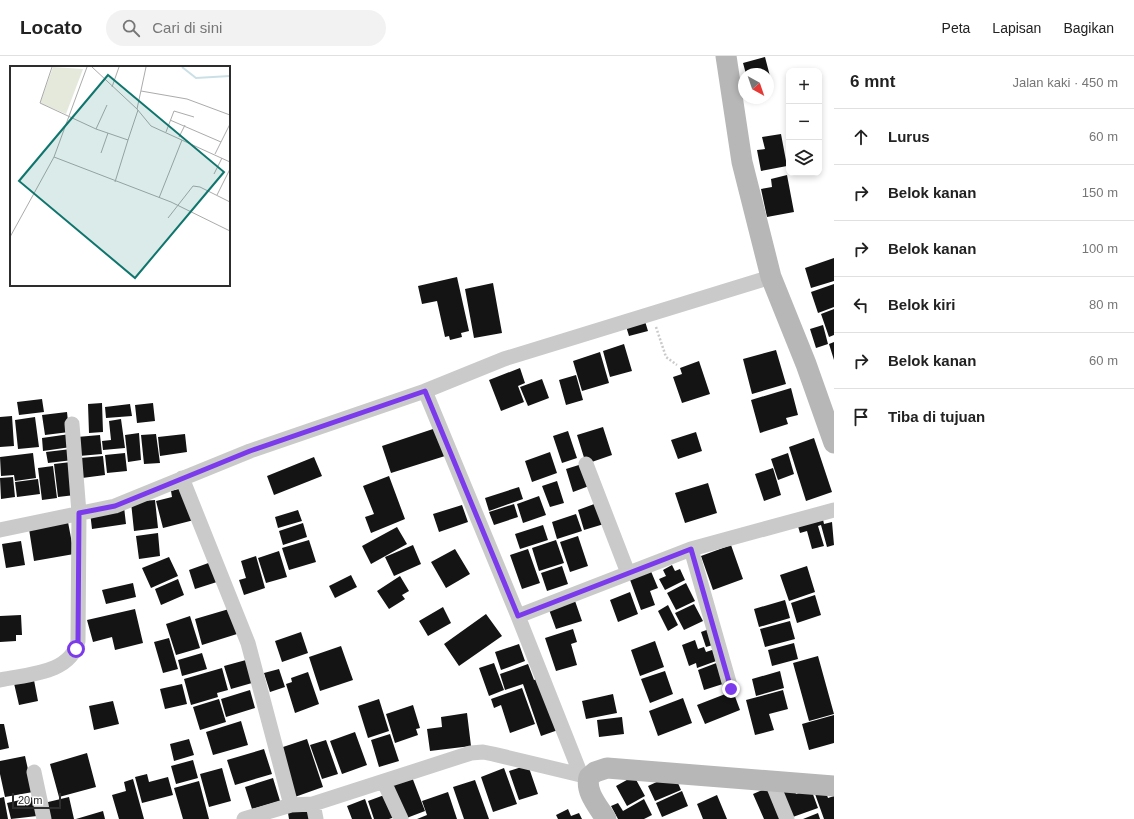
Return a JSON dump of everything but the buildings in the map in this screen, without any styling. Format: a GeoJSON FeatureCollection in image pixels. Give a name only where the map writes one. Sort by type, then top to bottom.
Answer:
{"type":"FeatureCollection","features":[{"type":"Feature","properties":{"kind":"street"},"geometry":{"type":"LineString","coordinates":[[726,56],[742,162],[771,277],[806,364],[834,442]]}},
{"type":"Feature","properties":{"kind":"street"},"geometry":{"type":"LineString","coordinates":[[0,530],[115,506],[250,451],[425,391],[504,359],[771,277]]}},
{"type":"Feature","properties":{"kind":"street"},"geometry":{"type":"LineString","coordinates":[[425,391],[585,776],[588,790],[606,819]]}},
{"type":"Feature","properties":{"kind":"street"},"geometry":{"type":"LineString","coordinates":[[0,680],[50,670],[63,664],[76,649],[78,641],[79,513],[72,424]]}},
{"type":"Feature","properties":{"kind":"street"},"geometry":{"type":"LineString","coordinates":[[586,464],[628,573]]}},
{"type":"Feature","properties":{"kind":"street"},"geometry":{"type":"LineString","coordinates":[[182,478],[248,643],[291,806]]}},
{"type":"Feature","properties":{"kind":"street"},"geometry":{"type":"LineString","coordinates":[[518,616],[691,549],[834,510]]}},
{"type":"Feature","properties":{"kind":"street"},"geometry":{"type":"LineString","coordinates":[[691,549],[731,689]]}},
{"type":"Feature","properties":{"kind":"street"},"geometry":{"type":"LineString","coordinates":[[244,819],[291,806],[313,804],[471,753],[482,752],[585,776],[607,768],[834,786]]}},
{"type":"Feature","properties":{"kind":"street"},"geometry":{"type":"LineString","coordinates":[[34,772],[44,819]]}},
{"type":"Feature","properties":{"kind":"street"},"geometry":{"type":"LineString","coordinates":[[771,780],[787,819]]}},
{"type":"Feature","properties":{"kind":"street"},"geometry":{"type":"LineString","coordinates":[[384,782],[401,819]]}},
{"type":"Feature","properties":{"kind":"street"},"geometry":{"type":"LineString","coordinates":[[313,804],[316,819]]}},
{"type":"Feature","properties":{"kind":"path"},"geometry":{"type":"LineString","coordinates":[[652,314],[666,357],[677,366]]}},
{"type":"Feature","properties":{"kind":"route"},"geometry":{"type":"LineString","coordinates":[[76,649],[78,641],[79,513],[115,506],[250,451],[425,391],[518,616],[691,549],[731,689]]}}]}
